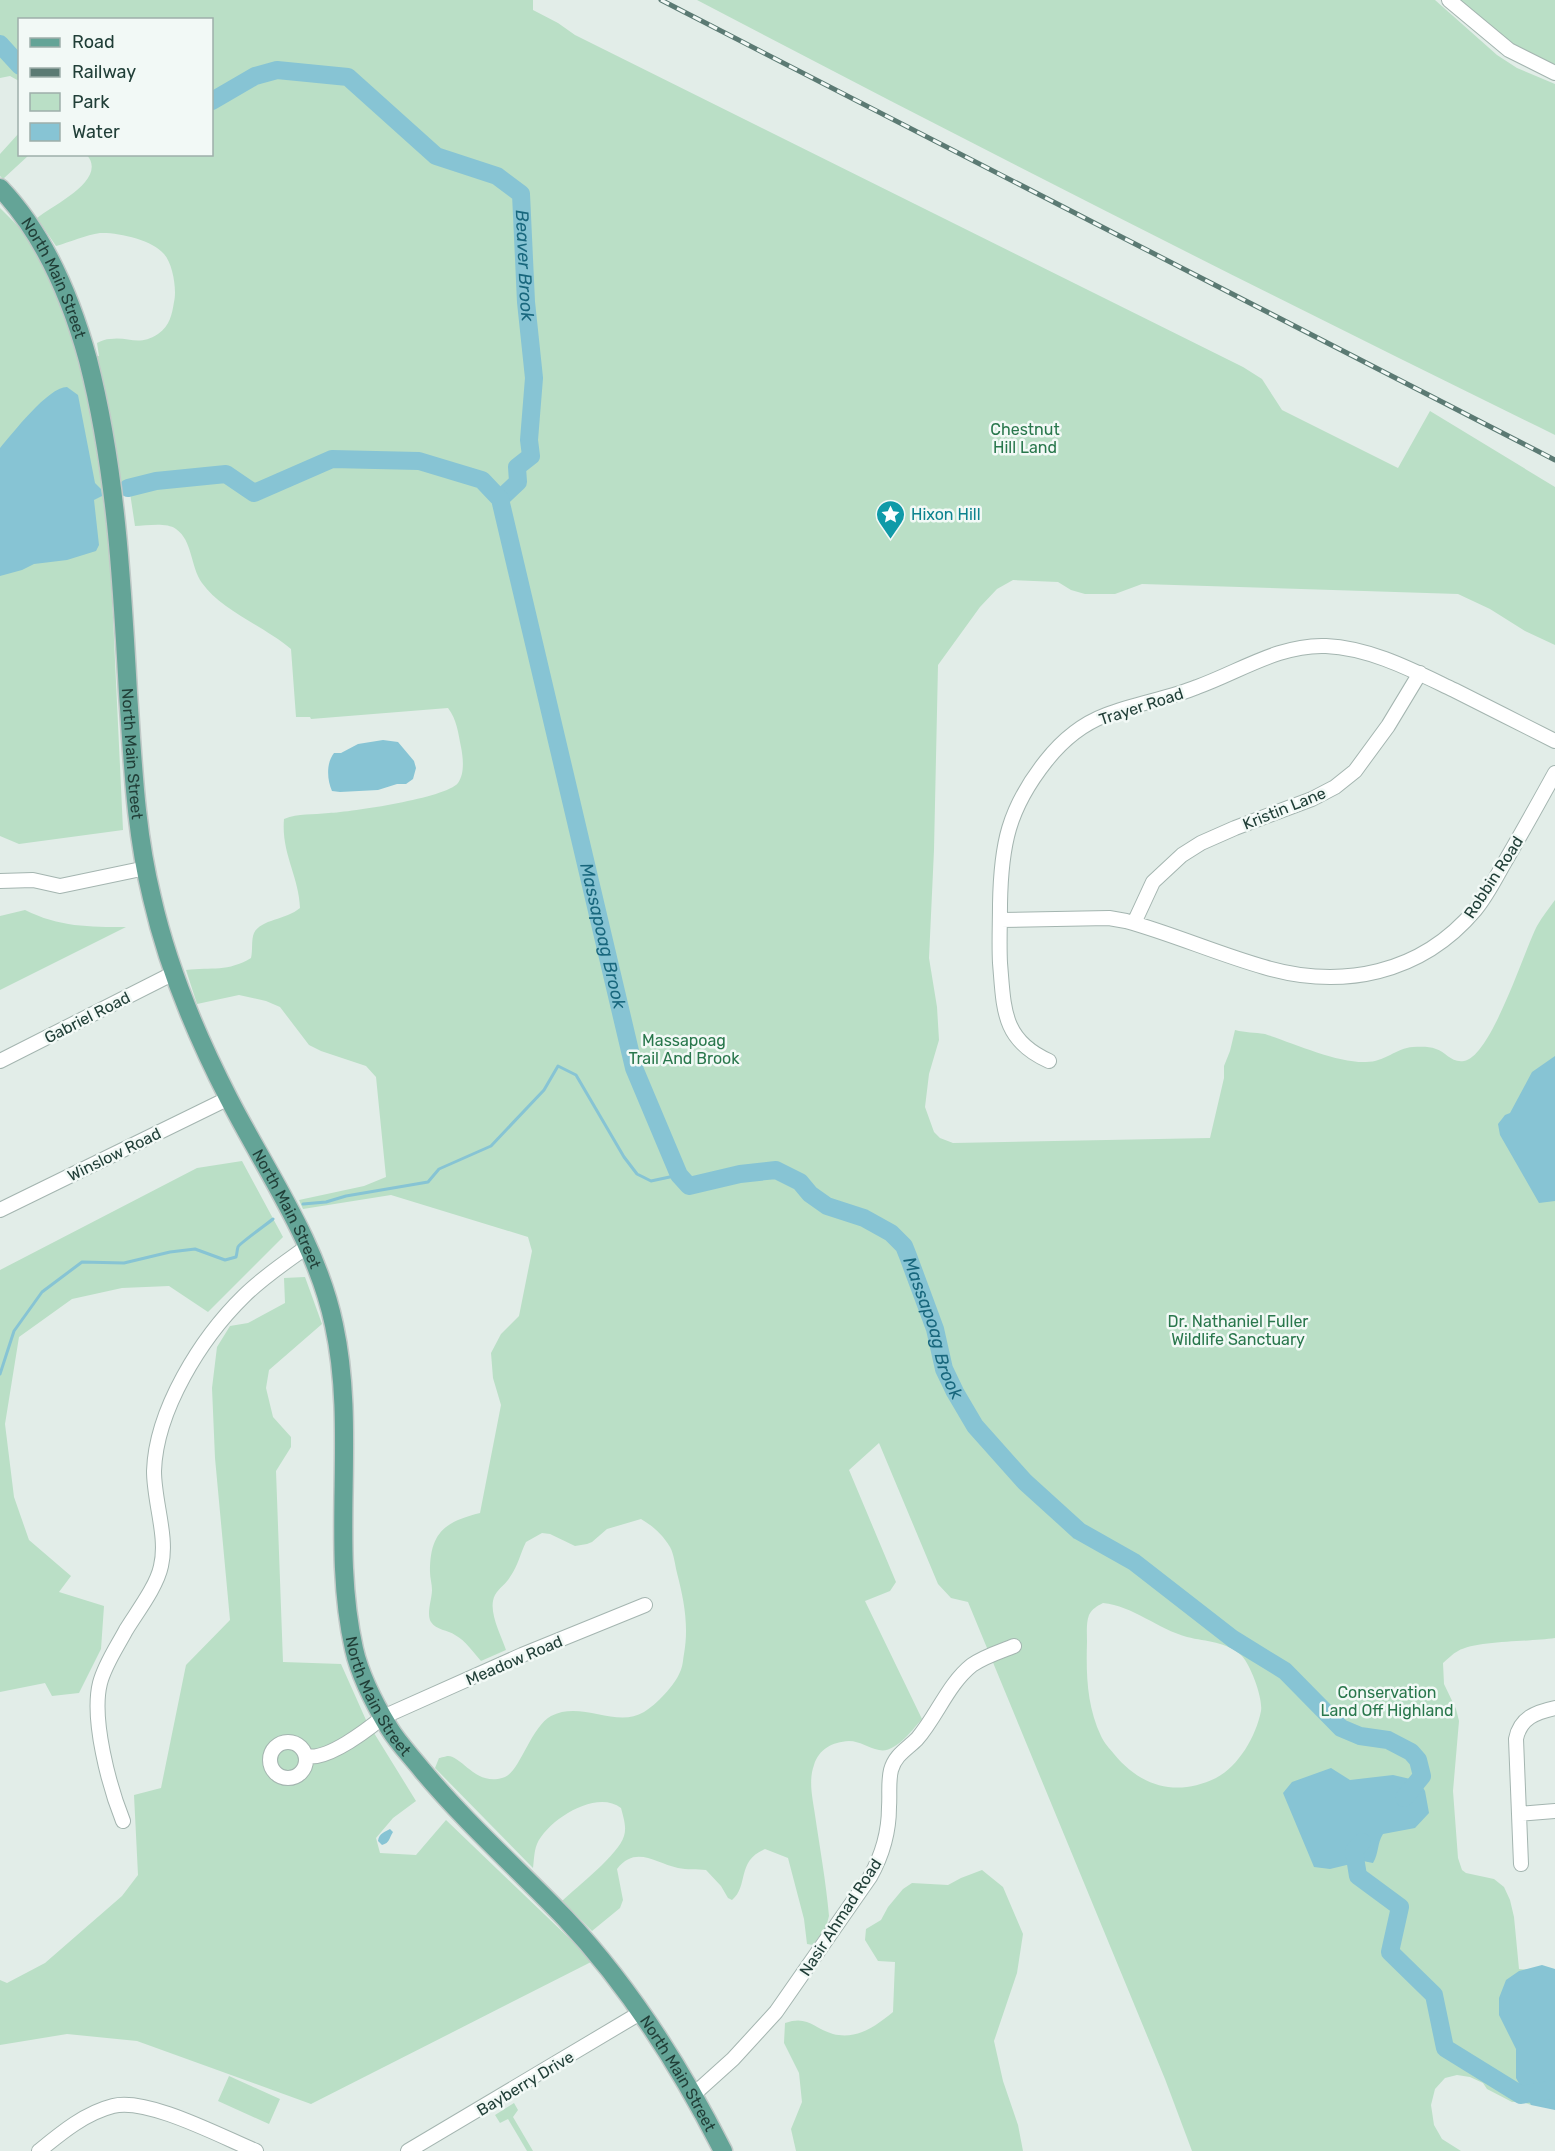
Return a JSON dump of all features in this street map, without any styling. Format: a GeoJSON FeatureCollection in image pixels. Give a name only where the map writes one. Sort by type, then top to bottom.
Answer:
{"type":"FeatureCollection","features":[{"type":"Feature","properties":{"kind":"main road","name":"North Main Street"},"geometry":{"type":"LineString","coordinates":[[0,188],[44,248],[66,291],[80,332],[106,442],[119,559],[133,789],[151,896],[185,1006],[229,1098],[308,1246],[328,1299],[339,1353],[343,1395],[345,1580],[354,1649],[361,1673],[394,1736],[445,1798],[588,1944],[640,2013],[693,2095],[723,2151]]}},
{"type":"Feature","properties":{"kind":"street"},"geometry":{"type":"LineString","coordinates":[[1449,0],[1509,50],[1555,73]]}},
{"type":"Feature","properties":{"kind":"street","name":"Trayer Road"},"geometry":{"type":"LineString","coordinates":[[1048,1062],[1020,1043],[1009,1024],[1003,999],[999,946],[1001,866],[1005,840],[1013,815],[1030,781],[1066,739],[1089,723],[1106,715],[1181,694],[1272,655],[1301,648],[1326,646],[1366,653],[1420,674],[1555,741]]}},
{"type":"Feature","properties":{"kind":"street","name":"Kristin Lane"},"geometry":{"type":"LineString","coordinates":[[1134,923],[1153,882],[1182,855],[1201,843],[1235,828],[1312,799],[1335,787],[1355,771],[1388,726],[1420,674]]}},
{"type":"Feature","properties":{"kind":"street","name":"Robbin Road"},"geometry":{"type":"LineString","coordinates":[[1000,920],[1109,918],[1134,923],[1265,968],[1323,978],[1345,978],[1403,965],[1430,950],[1456,931],[1476,909],[1555,773]]}},
{"type":"Feature","properties":{"kind":"street"},"geometry":{"type":"LineString","coordinates":[[0,881],[33,880],[60,886],[146,868]]}},
{"type":"Feature","properties":{"kind":"street","name":"Gabriel Road"},"geometry":{"type":"LineString","coordinates":[[0,1061],[174,973]]}},
{"type":"Feature","properties":{"kind":"street","name":"Winslow Road"},"geometry":{"type":"LineString","coordinates":[[0,1209],[229,1098]]}},
{"type":"Feature","properties":{"kind":"street"},"geometry":{"type":"LineString","coordinates":[[123,1821],[111,1787],[104,1751],[99,1720],[98,1691],[110,1659],[162,1565],[163,1546],[154,1470],[164,1420],[188,1371],[216,1327],[244,1296],[308,1246]]}},
{"type":"Feature","properties":{"kind":"street","name":"Meadow Road"},"geometry":{"type":"LineString","coordinates":[[306,1756],[312,1758],[323,1756],[383,1717],[522,1655],[645,1605]]}},
{"type":"Feature","properties":{"kind":"street","name":"Nasir Ahmad Road"},"geometry":{"type":"LineString","coordinates":[[693,2095],[733,2059],[776,2012],[870,1877],[886,1840],[891,1768],[899,1754],[922,1733],[954,1685],[969,1668],[988,1656],[1014,1646]]}},
{"type":"Feature","properties":{"kind":"street"},"geometry":{"type":"LineString","coordinates":[[1521,1864],[1515,1754],[1517,1733],[1528,1718],[1555,1708]]}},
{"type":"Feature","properties":{"kind":"street"},"geometry":{"type":"LineString","coordinates":[[1519,1814],[1555,1811]]}},
{"type":"Feature","properties":{"kind":"street","name":"Bayberry Drive"},"geometry":{"type":"LineString","coordinates":[[408,2151],[640,2013]]}},
{"type":"Feature","properties":{"kind":"street"},"geometry":{"type":"LineString","coordinates":[[39,2151],[90,2115],[111,2106],[127,2104],[159,2111],[256,2151]]}},
{"type":"Feature","properties":{"kind":"green space"},"geometry":{"type":"Polygon","coordinates":[[[0,0],[533,0],[533,10],[575,35],[1243,367],[1262,379],[1282,410],[1398,468],[1430,411],[1555,487],[1555,645],[1458,594],[1142,584],[1115,594],[1085,594],[1071,590],[1058,582],[1013,580],[997,589],[980,607],[938,665],[929,958],[937,1007],[939,1040],[929,1074],[925,1107],[934,1132],[940,1138],[953,1143],[1210,1138],[1224,1078],[1224,1066],[1235,1030],[1265,1034],[1329,1056],[1354,1061],[1379,1060],[1407,1048],[1430,1047],[1440,1050],[1452,1059],[1464,1061],[1474,1055],[1485,1042],[1496,1023],[1537,926],[1555,900],[1555,1638],[1467,1647],[1443,1663],[1444,1684],[1459,1721],[1453,1791],[1458,1858],[1462,1870],[1466,1873],[1494,1879],[1504,1887],[1514,1917],[1519,1969],[1555,1971],[1531,2105],[1512,2102],[1487,2089],[1483,2083],[1470,2077],[1457,2075],[1445,2078],[1435,2089],[1431,2105],[1434,2125],[1442,2139],[1461,2151],[1192,2151],[1165,2079],[968,1602],[951,1598],[938,1584],[879,1443],[849,1470],[896,1582],[890,1591],[865,1601],[922,1719],[903,1740],[891,1748],[879,1750],[849,1741],[827,1747],[816,1759],[811,1777],[812,1790],[829,1916],[826,1927],[813,1945],[807,1944],[804,1919],[788,1858],[765,1849],[750,1860],[740,1888],[732,1900],[706,1870],[678,1868],[646,1858],[631,1858],[617,1869],[623,1900],[620,1908],[592,1931],[562,1901],[606,1861],[621,1843],[625,1829],[621,1808],[611,1803],[599,1802],[586,1805],[562,1817],[551,1826],[537,1844],[533,1868],[435,1768],[439,1758],[448,1756],[486,1778],[505,1777],[516,1766],[537,1729],[551,1716],[575,1711],[622,1718],[644,1712],[654,1705],[678,1677],[685,1644],[685,1613],[673,1556],[670,1547],[660,1534],[641,1519],[607,1529],[592,1542],[575,1546],[550,1534],[542,1533],[526,1542],[513,1573],[495,1595],[493,1601],[494,1615],[506,1650],[481,1661],[459,1637],[433,1625],[429,1615],[432,1590],[430,1572],[436,1539],[448,1525],[480,1513],[501,1405],[493,1378],[491,1353],[501,1334],[519,1316],[532,1251],[528,1237],[391,1195],[303,1209],[299,1200],[364,1186],[386,1177],[376,1077],[366,1066],[309,1045],[280,1007],[266,1001],[239,995],[197,1004],[186,970],[227,967],[251,958],[253,936],[257,928],[300,908],[297,885],[285,843],[284,819],[418,799],[450,789],[458,783],[463,770],[462,755],[457,726],[448,708],[311,719],[310,717],[296,717],[291,649],[210,593],[198,576],[186,540],[176,529],[162,525],[135,526],[130,493],[127,493],[103,501],[109,533],[123,830],[19,844],[0,836],[0,208],[40,248],[81,357],[99,356],[97,343],[104,340],[117,338],[139,341],[151,338],[162,331],[171,315],[175,291],[170,264],[159,249],[134,238],[107,233],[89,235],[56,246],[37,218],[85,182],[92,164],[88,156],[213,156],[213,18],[18,18],[18,80],[10,76],[0,78],[0,0]],[[1103,1603],[1089,1615],[1087,1625],[1088,1690],[1096,1725],[1102,1739],[1136,1774],[1160,1786],[1187,1787],[1216,1778],[1239,1758],[1251,1740],[1259,1721],[1261,1705],[1252,1674],[1242,1656],[1229,1647],[1176,1633],[1125,1608],[1103,1603]]]}},
{"type":"Feature","properties":{"kind":"green space"},"geometry":{"type":"Polygon","coordinates":[[[697,0],[1435,0],[1497,55],[1517,68],[1555,84],[1555,435],[1124,220],[697,0]]]}},
{"type":"Feature","properties":{"kind":"green space"},"geometry":{"type":"Polygon","coordinates":[[[1460,0],[1555,0],[1555,65],[1513,44],[1460,0]]]}},
{"type":"Feature","properties":{"kind":"green space"},"geometry":{"type":"Polygon","coordinates":[[[18,134],[18,156],[28,156],[3,179],[0,176],[0,154],[18,134]]]}},
{"type":"Feature","properties":{"kind":"green space"},"geometry":{"type":"Polygon","coordinates":[[[25,910],[62,923],[126,927],[0,990],[0,916],[25,910]]]}},
{"type":"Feature","properties":{"kind":"green space"},"geometry":{"type":"Polygon","coordinates":[[[242,1161],[283,1237],[208,1312],[169,1286],[122,1288],[72,1299],[19,1337],[5,1424],[14,1497],[29,1540],[71,1576],[59,1592],[104,1606],[101,1649],[79,1693],[52,1696],[45,1683],[0,1692],[0,1270],[197,1168],[242,1161]]]}},
{"type":"Feature","properties":{"kind":"green space"},"geometry":{"type":"Polygon","coordinates":[[[305,1277],[322,1324],[269,1370],[266,1388],[273,1417],[291,1437],[291,1447],[276,1471],[283,1662],[341,1664],[366,1720],[416,1801],[393,1818],[376,1838],[380,1853],[416,1855],[446,1820],[593,1961],[311,2104],[137,2041],[67,2034],[0,2045],[0,1980],[7,1983],[45,1963],[122,1896],[138,1875],[134,1795],[161,1788],[186,1665],[230,1620],[215,1458],[212,1388],[217,1347],[230,1326],[248,1323],[285,1303],[284,1278],[305,1277]]]}},
{"type":"Feature","properties":{"kind":"green space"},"geometry":{"type":"Polygon","coordinates":[[[982,1870],[1003,1887],[1023,1934],[1017,1973],[994,2041],[1023,2151],[796,2151],[791,2129],[802,2102],[799,2073],[784,2043],[785,2023],[805,2021],[833,2034],[850,2035],[873,2027],[887,2017],[893,2012],[895,1962],[878,1961],[865,1940],[866,1929],[881,1920],[888,1907],[903,1889],[912,1883],[948,1885],[982,1870]]]}},
{"type":"Feature","properties":{"kind":"green space"},"geometry":{"type":"Polygon","coordinates":[[[229,2076],[280,2099],[269,2124],[218,2101],[229,2076]]]}},
{"type":"Feature","properties":{"kind":"green space"},"geometry":{"type":"Polygon","coordinates":[[[514,2103],[518,2110],[513,2117],[533,2151],[527,2151],[508,2119],[500,2123],[495,2115],[514,2103]]]}},
{"type":"Feature","properties":{"kind":"water"},"geometry":{"type":"Polygon","coordinates":[[[67,387],[78,395],[95,483],[101,489],[102,496],[94,500],[99,545],[96,551],[67,560],[34,564],[0,576],[0,448],[41,402],[50,394],[67,387]]]}},
{"type":"Feature","properties":{"kind":"water"},"geometry":{"type":"Polygon","coordinates":[[[383,740],[398,742],[414,761],[416,768],[413,779],[406,784],[397,784],[378,790],[332,791],[328,772],[334,753],[341,753],[358,744],[383,740]]]}},
{"type":"Feature","properties":{"kind":"water"},"geometry":{"type":"Polygon","coordinates":[[[1555,1056],[1555,1201],[1539,1203],[1500,1135],[1498,1124],[1505,1115],[1510,1113],[1532,1072],[1555,1056]]]}},
{"type":"Feature","properties":{"kind":"water"},"geometry":{"type":"Polygon","coordinates":[[[1331,1768],[1350,1780],[1393,1775],[1419,1781],[1425,1791],[1429,1813],[1415,1828],[1383,1834],[1373,1863],[1363,1861],[1330,1869],[1314,1867],[1283,1793],[1292,1782],[1331,1768]]]}},
{"type":"Feature","properties":{"kind":"water"},"geometry":{"type":"Polygon","coordinates":[[[390,1829],[393,1832],[388,1842],[382,1845],[378,1841],[380,1836],[390,1829]]]}},
{"type":"Feature","properties":{"kind":"water"},"geometry":{"type":"Polygon","coordinates":[[[1542,1965],[1555,1969],[1555,2110],[1531,2105],[1516,2078],[1516,2049],[1499,2015],[1499,1998],[1506,1980],[1519,1971],[1542,1965]]]}},
{"type":"Feature","properties":{"kind":"waterway","name":"Beaver Brook"},"geometry":{"type":"LineString","coordinates":[[0,44],[18,64]]}},
{"type":"Feature","properties":{"kind":"waterway","name":"Beaver Brook"},"geometry":{"type":"LineString","coordinates":[[213,100],[255,76],[277,70],[348,77],[436,156],[497,176],[521,194],[526,302],[534,378],[529,440],[531,456],[517,467],[518,482],[500,499]]}},
{"type":"Feature","properties":{"kind":"waterway","name":"Massapoag Brook"},"geometry":{"type":"LineString","coordinates":[[128,488],[156,481],[226,474],[254,493],[332,459],[419,461],[482,480],[500,499],[634,1068],[679,1175],[689,1186],[740,1174],[776,1170],[800,1182],[810,1194],[827,1206],[864,1218],[891,1233],[904,1246],[935,1329],[944,1369],[955,1392],[975,1426],[1025,1482],[1079,1531],[1134,1562],[1233,1639],[1285,1671],[1341,1728],[1360,1736],[1388,1740],[1411,1752],[1418,1760],[1422,1776],[1404,1798]]}},
{"type":"Feature","properties":{"kind":"waterway"},"geometry":{"type":"LineString","coordinates":[[303,1204],[326,1202],[346,1196],[428,1182],[439,1169],[491,1146],[544,1090],[558,1066],[576,1075],[624,1157],[637,1174],[651,1181],[679,1175]]}},
{"type":"Feature","properties":{"kind":"waterway"},"geometry":{"type":"LineString","coordinates":[[0,1374],[14,1331],[42,1292],[82,1262],[124,1263],[170,1252],[195,1249],[225,1260],[236,1257],[238,1247],[273,1219]]}},
{"type":"Feature","properties":{"kind":"waterway","name":"Massapoag Brook"},"geometry":{"type":"LineString","coordinates":[[1362,1842],[1354,1851],[1358,1876],[1400,1907],[1390,1952],[1434,1995],[1445,2048],[1521,2095],[1555,2089]]}},
{"type":"Feature","properties":{"kind":"railway"},"geometry":{"type":"LineString","coordinates":[[661,0],[1555,460]]}},
{"type":"Feature","properties":{"kind":"place","name":"Hixon Hill"},"geometry":{"type":"Point","coordinates":[890,540]}},
{"type":"Feature","properties":{"kind":"park label","name":"Chestnut Hill Land"},"geometry":{"type":"Point","coordinates":[1025,438]}},
{"type":"Feature","properties":{"kind":"park label","name":"Massapoag Trail And Brook"},"geometry":{"type":"Point","coordinates":[684,1049]}},
{"type":"Feature","properties":{"kind":"park label","name":"Dr. Nathaniel Fuller Wildlife Sanctuary"},"geometry":{"type":"Point","coordinates":[1238,1330]}},
{"type":"Feature","properties":{"kind":"park label","name":"Conservation Land Off Highland"},"geometry":{"type":"Point","coordinates":[1387,1701]}}]}
